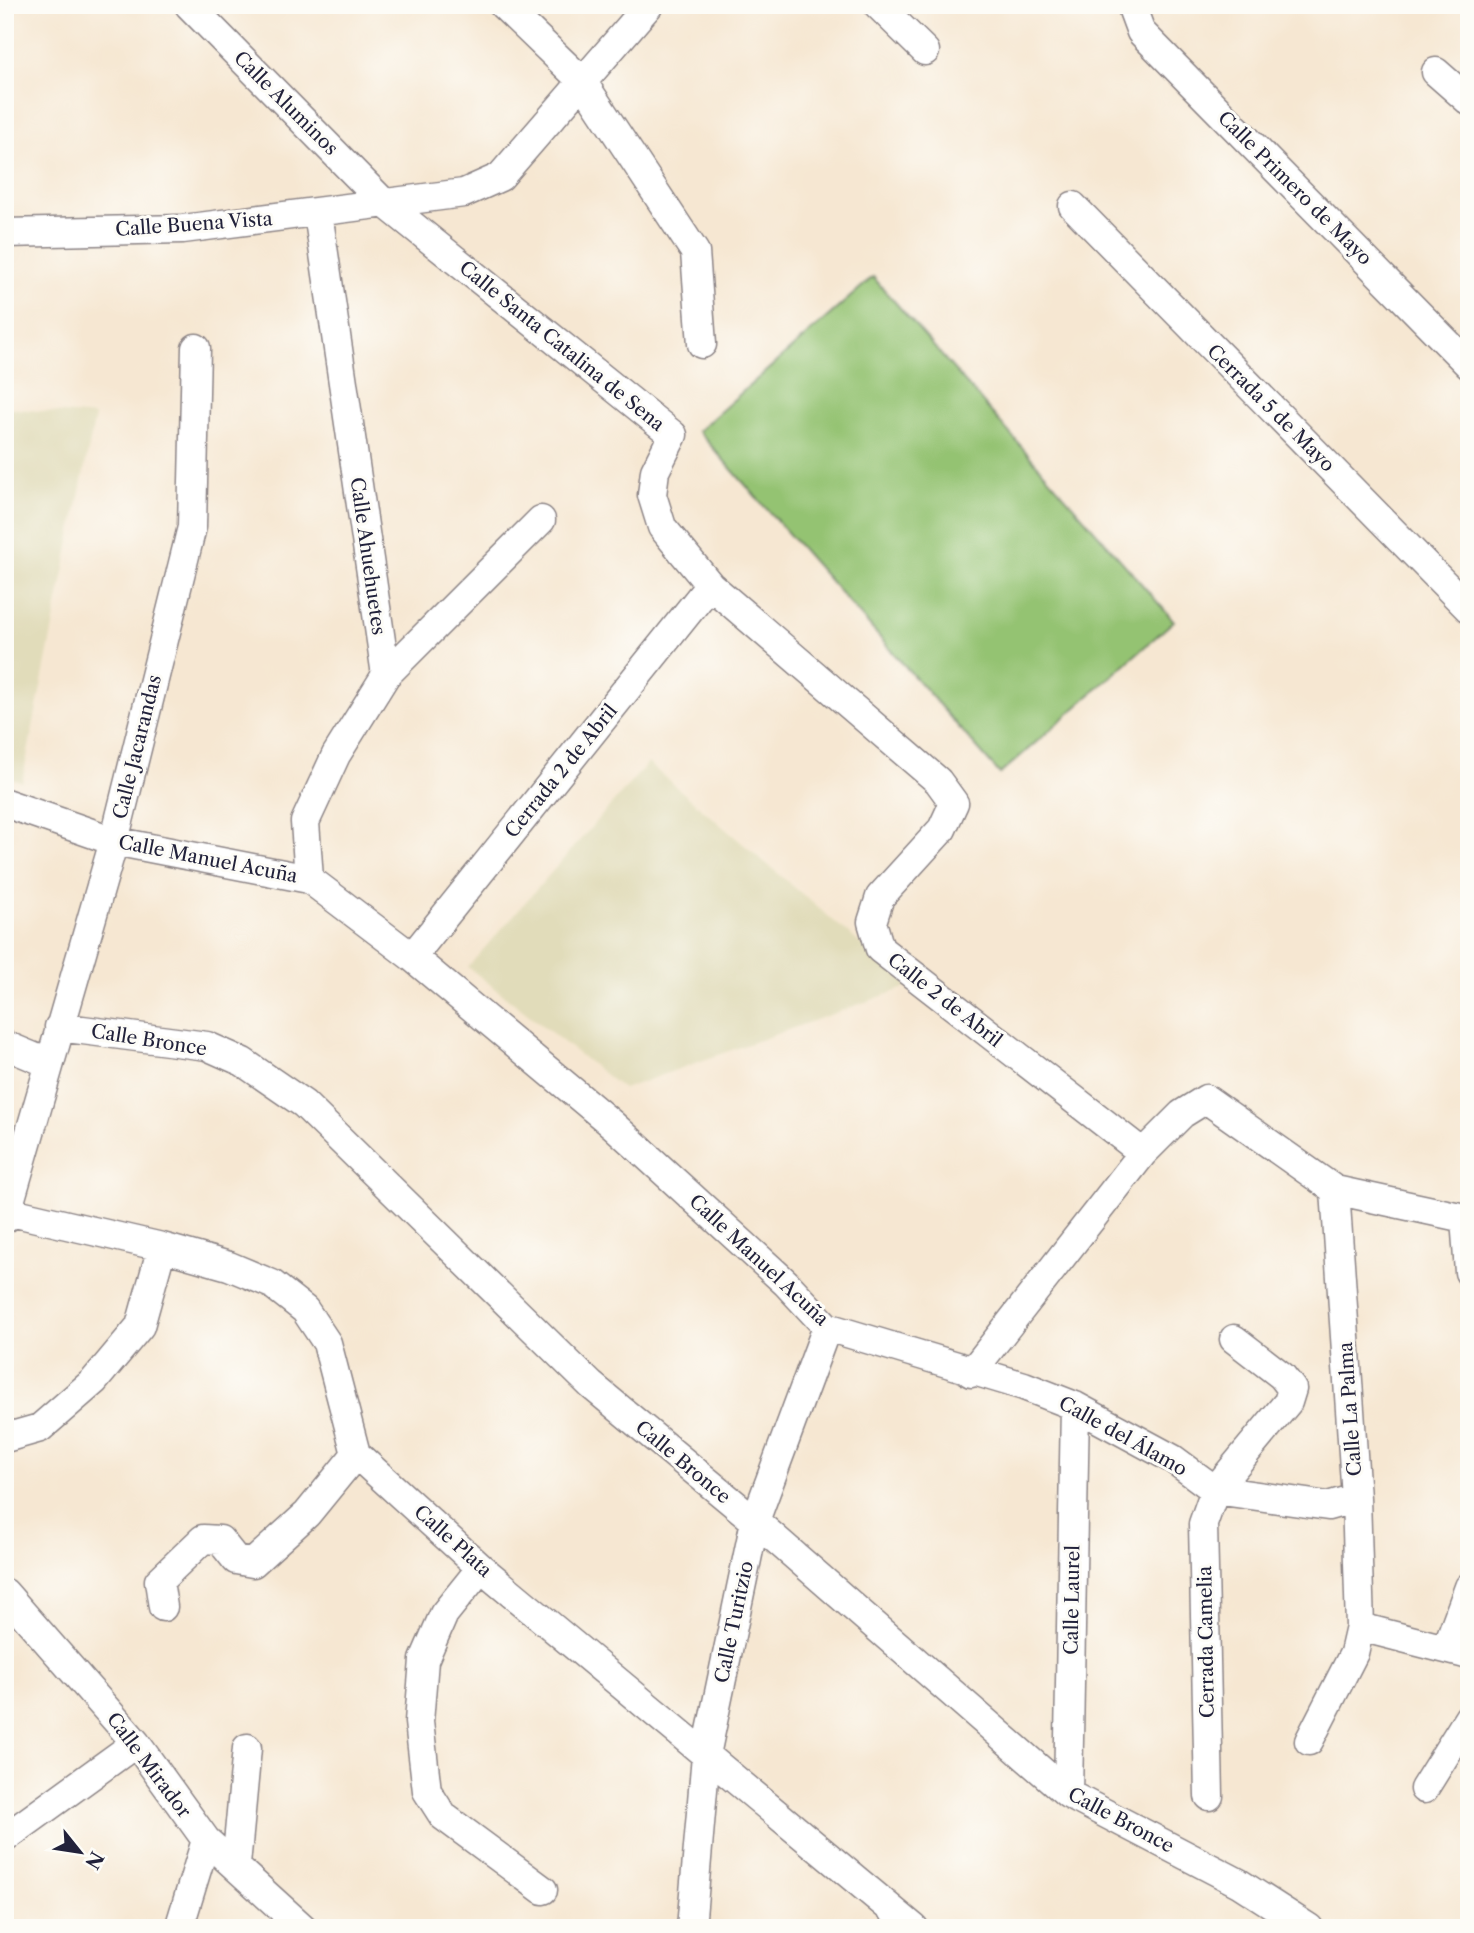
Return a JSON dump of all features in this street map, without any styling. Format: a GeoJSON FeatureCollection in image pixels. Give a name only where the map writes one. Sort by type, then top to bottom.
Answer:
{"type":"FeatureCollection","features":[{"type":"Feature","properties":{"kind":"street","name":"Calle Aluminos"},"geometry":{"type":"LineString","coordinates":[[189,5],[382,201]]}},
{"type":"Feature","properties":{"kind":"street"},"geometry":{"type":"LineString","coordinates":[[503,5],[582,81],[695,252],[702,344]]}},
{"type":"Feature","properties":{"kind":"street","name":"Calle Buena Vista"},"geometry":{"type":"LineString","coordinates":[[5,233],[183,229],[318,214],[382,201],[464,192],[500,177],[649,5]]}},
{"type":"Feature","properties":{"kind":"street"},"geometry":{"type":"LineString","coordinates":[[878,5],[925,51]]}},
{"type":"Feature","properties":{"kind":"street","name":"Calle Primero de Mayo"},"geometry":{"type":"LineString","coordinates":[[1131,5],[1141,32],[1469,365]]}},
{"type":"Feature","properties":{"kind":"street"},"geometry":{"type":"LineString","coordinates":[[1436,72],[1469,101]]}},
{"type":"Feature","properties":{"kind":"street","name":"Calle Santa Catalina de Sena"},"geometry":{"type":"LineString","coordinates":[[382,201],[673,435],[655,471],[652,495],[662,527],[710,585]]}},
{"type":"Feature","properties":{"kind":"street","name":"Cerrada 5 de Mayo"},"geometry":{"type":"LineString","coordinates":[[1073,206],[1469,609]]}},
{"type":"Feature","properties":{"kind":"street","name":"Calle Ahuehuetes"},"geometry":{"type":"LineString","coordinates":[[318,214],[386,675]]}},
{"type":"Feature","properties":{"kind":"street","name":"Calle Jacarandas"},"geometry":{"type":"LineString","coordinates":[[6,1215],[114,841],[192,527],[196,348]]}},
{"type":"Feature","properties":{"kind":"street"},"geometry":{"type":"LineString","coordinates":[[309,879],[305,822],[337,755],[386,675],[541,520]]}},
{"type":"Feature","properties":{"kind":"street","name":"Cerrada 2 de Abril"},"geometry":{"type":"LineString","coordinates":[[412,957],[710,585]]}},
{"type":"Feature","properties":{"kind":"street","name":"Calle 2 de Abril"},"geometry":{"type":"LineString","coordinates":[[710,585],[938,781],[954,803],[942,829],[880,897],[872,922],[880,949],[1143,1153]]}},
{"type":"Feature","properties":{"kind":"street","name":"Calle Manuel Acuña"},"geometry":{"type":"LineString","coordinates":[[5,803],[114,841],[309,879],[412,957],[613,1125],[786,1283],[827,1328],[971,1373]]}},
{"type":"Feature","properties":{"kind":"street","name":"Calle Bronce"},"geometry":{"type":"LineString","coordinates":[[59,1027],[207,1046],[243,1062],[303,1104],[591,1385],[755,1521],[1068,1794],[1239,1882],[1309,1928]]}},
{"type":"Feature","properties":{"kind":"street"},"geometry":{"type":"LineString","coordinates":[[5,1045],[48,1063]]}},
{"type":"Feature","properties":{"kind":"street"},"geometry":{"type":"LineString","coordinates":[[971,1373],[1143,1153],[1182,1114],[1206,1100],[1335,1190],[1467,1219],[1469,1272]]}},
{"type":"Feature","properties":{"kind":"street","name":"Calle La Palma"},"geometry":{"type":"LineString","coordinates":[[1308,1741],[1354,1653],[1360,1627],[1356,1498],[1335,1190]]}},
{"type":"Feature","properties":{"kind":"street"},"geometry":{"type":"LineString","coordinates":[[6,1215],[162,1247],[229,1266],[272,1284],[305,1310],[327,1343],[356,1454],[307,1514],[253,1563],[236,1560],[220,1540],[203,1539],[159,1581],[163,1607]]}},
{"type":"Feature","properties":{"kind":"street"},"geometry":{"type":"LineString","coordinates":[[5,1438],[40,1428],[94,1381],[140,1326],[162,1247]]}},
{"type":"Feature","properties":{"kind":"street","name":"Calle Turitzio"},"geometry":{"type":"LineString","coordinates":[[691,1928],[706,1755],[755,1521],[827,1328]]}},
{"type":"Feature","properties":{"kind":"street"},"geometry":{"type":"LineString","coordinates":[[1215,1490],[1288,1402],[1292,1390],[1282,1376],[1234,1339]]}},
{"type":"Feature","properties":{"kind":"street","name":"Calle del Álamo"},"geometry":{"type":"LineString","coordinates":[[971,1373],[1024,1387],[1075,1406],[1173,1459],[1215,1490],[1328,1506],[1356,1498]]}},
{"type":"Feature","properties":{"kind":"street","name":"Calle Laurel"},"geometry":{"type":"LineString","coordinates":[[1068,1794],[1075,1406]]}},
{"type":"Feature","properties":{"kind":"street","name":"Calle Plata"},"geometry":{"type":"LineString","coordinates":[[356,1454],[481,1568],[914,1928]]}},
{"type":"Feature","properties":{"kind":"street","name":"Cerrada Camelia"},"geometry":{"type":"LineString","coordinates":[[1209,1796],[1203,1524],[1215,1490]]}},
{"type":"Feature","properties":{"kind":"street"},"geometry":{"type":"LineString","coordinates":[[481,1568],[444,1614],[424,1660],[419,1722],[427,1791],[443,1816],[542,1890]]}},
{"type":"Feature","properties":{"kind":"street"},"geometry":{"type":"LineString","coordinates":[[1360,1627],[1458,1651],[1469,1587]]}},
{"type":"Feature","properties":{"kind":"street","name":"Calle Mirador"},"geometry":{"type":"LineString","coordinates":[[5,1593],[136,1743],[206,1840],[303,1928]]}},
{"type":"Feature","properties":{"kind":"street"},"geometry":{"type":"LineString","coordinates":[[1424,1788],[1469,1717]]}},
{"type":"Feature","properties":{"kind":"street"},"geometry":{"type":"LineString","coordinates":[[5,1838],[136,1743]]}},
{"type":"Feature","properties":{"kind":"street"},"geometry":{"type":"LineString","coordinates":[[236,1866],[247,1748]]}},
{"type":"Feature","properties":{"kind":"street"},"geometry":{"type":"LineString","coordinates":[[180,1925],[206,1840]]}},
{"type":"Feature","properties":{"kind":"shaded area"},"geometry":{"type":"Polygon","coordinates":[[[5,408],[95,416],[22,782],[5,776],[5,408]]]}},
{"type":"Feature","properties":{"kind":"shaded area"},"geometry":{"type":"Polygon","coordinates":[[[648,763],[910,986],[623,1089],[468,967],[648,763]]]}},
{"type":"Feature","properties":{"kind":"green space"},"geometry":{"type":"Polygon","coordinates":[[[873,277],[1174,621],[1000,774],[698,431],[873,277]]]}}]}
